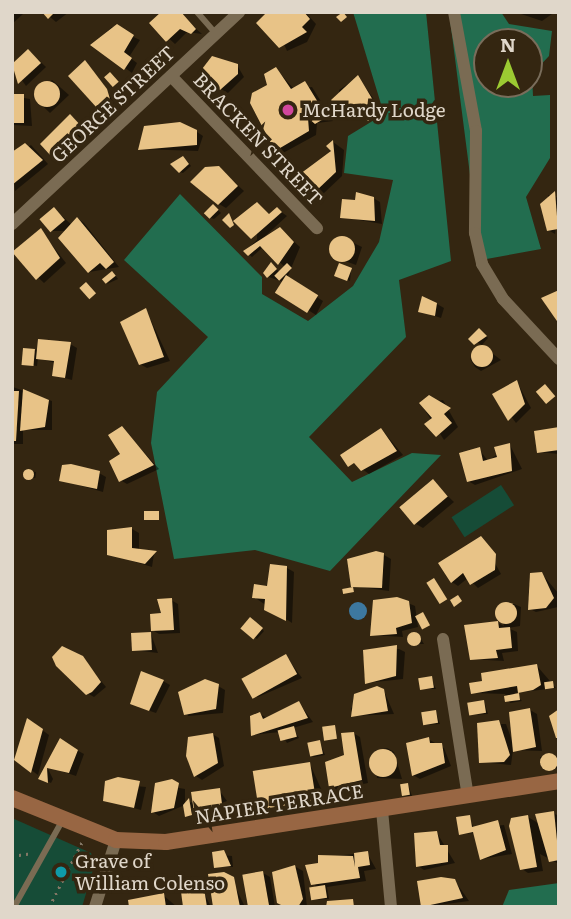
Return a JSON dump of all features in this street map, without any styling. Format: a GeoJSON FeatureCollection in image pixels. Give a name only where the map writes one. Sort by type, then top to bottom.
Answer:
{"type":"FeatureCollection","features":[{"type":"Feature","properties":{"kind":"street","name":"GEORGE STREET"},"geometry":{"type":"LineString","coordinates":[[12,224],[239,12]]}},
{"type":"Feature","properties":{"kind":"street"},"geometry":{"type":"LineString","coordinates":[[454,12],[476,131],[475,233],[482,264],[503,299],[559,359]]}},
{"type":"Feature","properties":{"kind":"street","name":"BRACKEN STREET"},"geometry":{"type":"LineString","coordinates":[[171,76],[317,228]]}},
{"type":"Feature","properties":{"kind":"street"},"geometry":{"type":"LineString","coordinates":[[443,639],[467,796]]}},
{"type":"Feature","properties":{"kind":"street","name":"NAPIER TERRACE"},"geometry":{"type":"LineString","coordinates":[[12,798],[62,821],[116,841],[166,842],[559,781]]}},
{"type":"Feature","properties":{"kind":"street"},"geometry":{"type":"LineString","coordinates":[[382,810],[391,907]]}},
{"type":"Feature","properties":{"kind":"street"},"geometry":{"type":"LineString","coordinates":[[95,907],[116,841]]}},
{"type":"Feature","properties":{"kind":"lane"},"geometry":{"type":"LineString","coordinates":[[197,12],[216,34]]}},
{"type":"Feature","properties":{"kind":"lane"},"geometry":{"type":"LineString","coordinates":[[14,907],[62,821]]}},
{"type":"Feature","properties":{"kind":"path"},"geometry":{"type":"LineString","coordinates":[[49,907],[81,849]]}},
{"type":"Feature","properties":{"kind":"path"},"geometry":{"type":"LineString","coordinates":[[12,856],[45,853]]}},
{"type":"Feature","properties":{"kind":"green space"},"geometry":{"type":"Polygon","coordinates":[[[353,12],[426,12],[451,261],[399,280],[406,337],[309,437],[352,482],[412,453],[441,455],[330,571],[255,550],[174,559],[151,443],[157,392],[208,337],[124,260],[180,194],[262,277],[262,294],[308,321],[353,286],[379,242],[393,180],[344,173],[348,136],[384,114],[353,12]]]}},
{"type":"Feature","properties":{"kind":"green space"},"geometry":{"type":"Polygon","coordinates":[[[449,12],[501,12],[509,24],[534,28],[473,28],[473,98],[543,98],[543,95],[550,95],[550,158],[526,197],[541,249],[481,260],[449,12]]]}},
{"type":"Feature","properties":{"kind":"green space"},"geometry":{"type":"Polygon","coordinates":[[[543,30],[552,31],[549,56],[543,62],[543,30]]]}},
{"type":"Feature","properties":{"kind":"green space"},"geometry":{"type":"Polygon","coordinates":[[[501,485],[514,505],[465,537],[452,517],[501,485]]]}},
{"type":"Feature","properties":{"kind":"green space"},"geometry":{"type":"Polygon","coordinates":[[[12,818],[91,853],[95,863],[82,907],[12,907],[12,818]]]}},
{"type":"Feature","properties":{"kind":"green space"},"geometry":{"type":"Polygon","coordinates":[[[559,883],[559,907],[502,907],[509,890],[559,883]]]}},
{"type":"Feature","properties":{"kind":"water"},"geometry":{"type":"Polygon","coordinates":[[[358,602],[364,605],[367,611],[364,617],[358,620],[352,617],[349,611],[352,605],[358,602]]]}},
{"type":"Feature","properties":{"kind":"building"},"geometry":{"type":"Polygon","coordinates":[[[42,12],[55,12],[48,19],[42,12]]]}},
{"type":"Feature","properties":{"kind":"building"},"geometry":{"type":"Polygon","coordinates":[[[161,12],[181,12],[196,29],[191,34],[180,29],[166,42],[149,23],[161,12]]]}},
{"type":"Feature","properties":{"kind":"building"},"geometry":{"type":"Polygon","coordinates":[[[267,12],[304,12],[310,19],[302,27],[307,32],[279,48],[256,23],[267,12]]]}},
{"type":"Feature","properties":{"kind":"building"},"geometry":{"type":"Polygon","coordinates":[[[343,12],[347,17],[341,22],[336,17],[343,12]]]}},
{"type":"Feature","properties":{"kind":"building"},"geometry":{"type":"Polygon","coordinates":[[[117,24],[134,35],[124,52],[132,58],[124,70],[90,45],[117,24]]]}},
{"type":"Feature","properties":{"kind":"building"},"geometry":{"type":"Polygon","coordinates":[[[28,49],[41,63],[18,84],[12,64],[28,49]]]}},
{"type":"Feature","properties":{"kind":"building"},"geometry":{"type":"Polygon","coordinates":[[[212,56],[238,64],[238,74],[220,90],[199,73],[212,56]]]}},
{"type":"Feature","properties":{"kind":"building"},"geometry":{"type":"Polygon","coordinates":[[[85,60],[107,89],[110,99],[97,108],[68,76],[85,60]]]}},
{"type":"Feature","properties":{"kind":"building","name":"McHardy Lodge"},"geometry":{"type":"Polygon","coordinates":[[[276,67],[291,89],[305,81],[327,117],[315,124],[308,118],[309,131],[275,151],[250,103],[252,93],[267,85],[264,74],[276,67]]]}},
{"type":"Feature","properties":{"kind":"building"},"geometry":{"type":"Polygon","coordinates":[[[110,72],[119,82],[113,87],[104,77],[110,72]]]}},
{"type":"Feature","properties":{"kind":"building"},"geometry":{"type":"Polygon","coordinates":[[[358,75],[380,112],[368,121],[355,105],[341,115],[331,100],[358,75]]]}},
{"type":"Feature","properties":{"kind":"building"},"geometry":{"type":"Polygon","coordinates":[[[47,81],[56,85],[60,94],[56,103],[47,107],[38,103],[34,94],[38,85],[47,81]]]}},
{"type":"Feature","properties":{"kind":"building"},"geometry":{"type":"Polygon","coordinates":[[[12,94],[24,94],[24,123],[12,123],[12,94]]]}},
{"type":"Feature","properties":{"kind":"building"},"geometry":{"type":"Polygon","coordinates":[[[70,114],[83,128],[51,156],[40,144],[70,114]]]}},
{"type":"Feature","properties":{"kind":"building"},"geometry":{"type":"Polygon","coordinates":[[[180,122],[197,130],[197,145],[138,150],[144,126],[180,122]]]}},
{"type":"Feature","properties":{"kind":"building"},"geometry":{"type":"Polygon","coordinates":[[[333,140],[336,172],[316,191],[300,174],[331,151],[326,146],[333,140]]]}},
{"type":"Feature","properties":{"kind":"building"},"geometry":{"type":"Polygon","coordinates":[[[25,143],[43,160],[12,185],[12,152],[25,143]]]}},
{"type":"Feature","properties":{"kind":"building"},"geometry":{"type":"Polygon","coordinates":[[[183,156],[189,164],[179,173],[170,164],[183,156]]]}},
{"type":"Feature","properties":{"kind":"building"},"geometry":{"type":"Polygon","coordinates":[[[219,166],[238,186],[218,205],[190,182],[205,167],[219,166]]]}},
{"type":"Feature","properties":{"kind":"building"},"geometry":{"type":"Polygon","coordinates":[[[555,191],[558,229],[547,231],[540,204],[555,191]]]}},
{"type":"Feature","properties":{"kind":"building"},"geometry":{"type":"Polygon","coordinates":[[[356,192],[374,197],[375,221],[340,218],[342,199],[355,200],[356,192]]]}},
{"type":"Feature","properties":{"kind":"building"},"geometry":{"type":"Polygon","coordinates":[[[257,202],[269,214],[277,207],[282,212],[251,239],[233,221],[257,202]]]}},
{"type":"Feature","properties":{"kind":"building"},"geometry":{"type":"Polygon","coordinates":[[[213,204],[219,210],[209,219],[204,213],[213,204]]]}},
{"type":"Feature","properties":{"kind":"building"},"geometry":{"type":"Polygon","coordinates":[[[54,207],[65,220],[50,232],[39,219],[54,207]]]}},
{"type":"Feature","properties":{"kind":"building"},"geometry":{"type":"Polygon","coordinates":[[[229,213],[234,225],[230,228],[222,220],[229,213]]]}},
{"type":"Feature","properties":{"kind":"building"},"geometry":{"type":"Polygon","coordinates":[[[77,217],[114,262],[106,269],[100,263],[88,273],[58,238],[77,217]]]}},
{"type":"Feature","properties":{"kind":"building"},"geometry":{"type":"Polygon","coordinates":[[[280,227],[294,242],[278,265],[260,246],[248,256],[243,251],[280,227]]]}},
{"type":"Feature","properties":{"kind":"building"},"geometry":{"type":"Polygon","coordinates":[[[41,228],[60,258],[36,280],[12,252],[41,228]]]}},
{"type":"Feature","properties":{"kind":"building"},"geometry":{"type":"Polygon","coordinates":[[[342,236],[351,240],[355,249],[351,258],[342,262],[333,258],[329,249],[333,240],[342,236]]]}},
{"type":"Feature","properties":{"kind":"building"},"geometry":{"type":"Polygon","coordinates":[[[271,262],[277,269],[267,278],[263,273],[271,262]]]}},
{"type":"Feature","properties":{"kind":"building"},"geometry":{"type":"Polygon","coordinates":[[[287,263],[292,268],[279,281],[274,276],[287,263]]]}},
{"type":"Feature","properties":{"kind":"building"},"geometry":{"type":"Polygon","coordinates":[[[339,263],[352,268],[347,281],[334,276],[339,263]]]}},
{"type":"Feature","properties":{"kind":"building"},"geometry":{"type":"Polygon","coordinates":[[[112,271],[116,276],[106,284],[102,279],[112,271]]]}},
{"type":"Feature","properties":{"kind":"building"},"geometry":{"type":"Polygon","coordinates":[[[286,275],[318,295],[307,313],[275,293],[286,275]]]}},
{"type":"Feature","properties":{"kind":"building"},"geometry":{"type":"Polygon","coordinates":[[[86,282],[96,293],[89,299],[79,288],[86,282]]]}},
{"type":"Feature","properties":{"kind":"building"},"geometry":{"type":"Polygon","coordinates":[[[559,290],[559,324],[541,298],[559,290]]]}},
{"type":"Feature","properties":{"kind":"building"},"geometry":{"type":"Polygon","coordinates":[[[422,296],[437,303],[435,316],[418,312],[422,296]]]}},
{"type":"Feature","properties":{"kind":"building"},"geometry":{"type":"Polygon","coordinates":[[[146,308],[164,357],[139,365],[120,322],[146,308]]]}},
{"type":"Feature","properties":{"kind":"building"},"geometry":{"type":"Polygon","coordinates":[[[479,328],[487,336],[474,345],[468,339],[479,328]]]}},
{"type":"Feature","properties":{"kind":"building"},"geometry":{"type":"Polygon","coordinates":[[[38,339],[71,342],[65,378],[52,376],[54,361],[36,359],[38,339]]]}},
{"type":"Feature","properties":{"kind":"building"},"geometry":{"type":"Polygon","coordinates":[[[482,345],[490,348],[493,356],[490,364],[482,367],[474,364],[471,356],[474,348],[482,345]]]}},
{"type":"Feature","properties":{"kind":"building"},"geometry":{"type":"Polygon","coordinates":[[[23,348],[35,349],[33,366],[22,365],[23,348]]]}},
{"type":"Feature","properties":{"kind":"building"},"geometry":{"type":"Polygon","coordinates":[[[517,380],[525,404],[508,421],[492,394],[517,380]]]}},
{"type":"Feature","properties":{"kind":"building"},"geometry":{"type":"Polygon","coordinates":[[[545,384],[555,396],[546,404],[536,392],[545,384]]]}},
{"type":"Feature","properties":{"kind":"building"},"geometry":{"type":"Polygon","coordinates":[[[23,389],[49,400],[45,427],[20,431],[23,389]]]}},
{"type":"Feature","properties":{"kind":"building"},"geometry":{"type":"Polygon","coordinates":[[[12,391],[19,391],[16,441],[12,441],[12,391]]]}},
{"type":"Feature","properties":{"kind":"building"},"geometry":{"type":"Polygon","coordinates":[[[429,395],[451,408],[444,414],[452,423],[436,437],[424,424],[432,418],[419,403],[429,395]]]}},
{"type":"Feature","properties":{"kind":"building"},"geometry":{"type":"Polygon","coordinates":[[[122,426],[154,465],[119,482],[109,461],[120,454],[108,435],[122,426]]]}},
{"type":"Feature","properties":{"kind":"building"},"geometry":{"type":"Polygon","coordinates":[[[559,427],[559,450],[537,453],[534,431],[559,427]]]}},
{"type":"Feature","properties":{"kind":"building"},"geometry":{"type":"Polygon","coordinates":[[[381,428],[397,451],[361,471],[354,463],[348,467],[340,455],[381,428]]]}},
{"type":"Feature","properties":{"kind":"building"},"geometry":{"type":"Polygon","coordinates":[[[510,443],[512,471],[467,482],[459,453],[480,447],[483,461],[497,457],[494,447],[510,443]]]}},
{"type":"Feature","properties":{"kind":"building"},"geometry":{"type":"Polygon","coordinates":[[[71,464],[100,471],[97,489],[59,481],[62,465],[71,464]]]}},
{"type":"Feature","properties":{"kind":"building"},"geometry":{"type":"Polygon","coordinates":[[[28,469],[32,470],[32,478],[28,479],[24,478],[23,474],[24,470],[28,469]]]}},
{"type":"Feature","properties":{"kind":"building"},"geometry":{"type":"Polygon","coordinates":[[[433,479],[448,497],[414,525],[399,507],[433,479]]]}},
{"type":"Feature","properties":{"kind":"building"},"geometry":{"type":"Polygon","coordinates":[[[144,511],[159,511],[159,520],[144,520],[144,511]]]}},
{"type":"Feature","properties":{"kind":"building"},"geometry":{"type":"Polygon","coordinates":[[[132,527],[132,548],[157,551],[145,564],[107,555],[107,530],[132,527]]]}},
{"type":"Feature","properties":{"kind":"building"},"geometry":{"type":"Polygon","coordinates":[[[481,536],[496,554],[495,570],[470,585],[463,573],[451,583],[438,563],[481,536]]]}},
{"type":"Feature","properties":{"kind":"building"},"geometry":{"type":"Polygon","coordinates":[[[376,551],[384,553],[382,588],[351,587],[347,559],[376,551]]]}},
{"type":"Feature","properties":{"kind":"building"},"geometry":{"type":"Polygon","coordinates":[[[270,564],[287,566],[286,621],[264,610],[265,599],[252,598],[254,584],[267,586],[270,564]]]}},
{"type":"Feature","properties":{"kind":"building"},"geometry":{"type":"Polygon","coordinates":[[[542,572],[554,598],[546,608],[528,610],[530,573],[542,572]]]}},
{"type":"Feature","properties":{"kind":"building"},"geometry":{"type":"Polygon","coordinates":[[[434,578],[447,599],[440,604],[426,583],[434,578]]]}},
{"type":"Feature","properties":{"kind":"building"},"geometry":{"type":"Polygon","coordinates":[[[353,587],[354,592],[343,594],[342,589],[353,587]]]}},
{"type":"Feature","properties":{"kind":"building"},"geometry":{"type":"Polygon","coordinates":[[[458,595],[462,601],[454,607],[450,600],[458,595]]]}},
{"type":"Feature","properties":{"kind":"building"},"geometry":{"type":"Polygon","coordinates":[[[397,597],[409,601],[412,623],[396,628],[397,634],[370,636],[373,600],[397,597]]]}},
{"type":"Feature","properties":{"kind":"building"},"geometry":{"type":"Polygon","coordinates":[[[172,598],[174,630],[151,631],[150,614],[161,613],[157,599],[172,598]]]}},
{"type":"Feature","properties":{"kind":"building"},"geometry":{"type":"Polygon","coordinates":[[[506,602],[514,605],[517,613],[514,621],[506,624],[498,621],[495,613],[498,605],[506,602]]]}},
{"type":"Feature","properties":{"kind":"building"},"geometry":{"type":"Polygon","coordinates":[[[423,612],[430,625],[422,629],[415,616],[423,612]]]}},
{"type":"Feature","properties":{"kind":"building"},"geometry":{"type":"Polygon","coordinates":[[[250,617],[263,628],[253,639],[240,628],[250,617]]]}},
{"type":"Feature","properties":{"kind":"building"},"geometry":{"type":"Polygon","coordinates":[[[498,621],[499,628],[510,627],[512,648],[496,650],[498,658],[470,660],[464,625],[498,621]]]}},
{"type":"Feature","properties":{"kind":"building"},"geometry":{"type":"Polygon","coordinates":[[[151,632],[152,650],[132,651],[131,633],[151,632]]]}},
{"type":"Feature","properties":{"kind":"building"},"geometry":{"type":"Polygon","coordinates":[[[414,632],[419,634],[419,644],[414,646],[409,644],[407,639],[409,634],[414,632]]]}},
{"type":"Feature","properties":{"kind":"building"},"geometry":{"type":"Polygon","coordinates":[[[397,645],[396,676],[365,684],[363,650],[397,645]]]}},
{"type":"Feature","properties":{"kind":"building"},"geometry":{"type":"Polygon","coordinates":[[[62,646],[83,656],[101,682],[92,692],[86,695],[56,666],[52,657],[62,646]]]}},
{"type":"Feature","properties":{"kind":"building"},"geometry":{"type":"Polygon","coordinates":[[[286,654],[297,674],[253,699],[241,679],[286,654]]]}},
{"type":"Feature","properties":{"kind":"building"},"geometry":{"type":"Polygon","coordinates":[[[537,664],[541,685],[533,690],[518,693],[517,686],[471,694],[469,683],[482,681],[481,673],[537,664]]]}},
{"type":"Feature","properties":{"kind":"building"},"geometry":{"type":"Polygon","coordinates":[[[141,671],[164,680],[149,711],[130,704],[141,671]]]}},
{"type":"Feature","properties":{"kind":"building"},"geometry":{"type":"Polygon","coordinates":[[[432,676],[434,688],[420,690],[418,678],[432,676]]]}},
{"type":"Feature","properties":{"kind":"building"},"geometry":{"type":"Polygon","coordinates":[[[205,679],[219,684],[216,709],[184,715],[178,692],[205,679]]]}},
{"type":"Feature","properties":{"kind":"building"},"geometry":{"type":"Polygon","coordinates":[[[553,681],[554,688],[545,689],[544,682],[553,681]]]}},
{"type":"Feature","properties":{"kind":"building"},"geometry":{"type":"Polygon","coordinates":[[[377,686],[384,689],[388,711],[351,717],[354,694],[377,686]]]}},
{"type":"Feature","properties":{"kind":"building"},"geometry":{"type":"Polygon","coordinates":[[[519,693],[520,700],[505,702],[504,696],[519,693]]]}},
{"type":"Feature","properties":{"kind":"building"},"geometry":{"type":"Polygon","coordinates":[[[484,700],[486,713],[469,715],[467,703],[484,700]]]}},
{"type":"Feature","properties":{"kind":"building"},"geometry":{"type":"Polygon","coordinates":[[[299,701],[308,718],[251,736],[250,716],[260,712],[263,719],[299,701]]]}},
{"type":"Feature","properties":{"kind":"building"},"geometry":{"type":"Polygon","coordinates":[[[530,708],[536,747],[513,752],[509,712],[530,708]]]}},
{"type":"Feature","properties":{"kind":"building"},"geometry":{"type":"Polygon","coordinates":[[[559,709],[559,738],[556,738],[549,716],[559,709]]]}},
{"type":"Feature","properties":{"kind":"building"},"geometry":{"type":"Polygon","coordinates":[[[436,710],[438,723],[423,725],[421,712],[436,710]]]}},
{"type":"Feature","properties":{"kind":"building"},"geometry":{"type":"Polygon","coordinates":[[[27,718],[43,729],[31,773],[14,760],[27,718]]]}},
{"type":"Feature","properties":{"kind":"building"},"geometry":{"type":"Polygon","coordinates":[[[499,720],[510,755],[504,762],[479,763],[477,723],[499,720]]]}},
{"type":"Feature","properties":{"kind":"building"},"geometry":{"type":"Polygon","coordinates":[[[335,725],[337,739],[324,741],[322,727],[335,725]]]}},
{"type":"Feature","properties":{"kind":"building"},"geometry":{"type":"Polygon","coordinates":[[[294,726],[297,737],[280,741],[278,730],[294,726]]]}},
{"type":"Feature","properties":{"kind":"building"},"geometry":{"type":"Polygon","coordinates":[[[354,732],[362,780],[329,788],[325,762],[344,755],[341,733],[354,732]]]}},
{"type":"Feature","properties":{"kind":"building"},"geometry":{"type":"Polygon","coordinates":[[[213,733],[218,763],[194,777],[186,756],[188,737],[213,733]]]}},
{"type":"Feature","properties":{"kind":"building"},"geometry":{"type":"Polygon","coordinates":[[[429,737],[430,743],[442,743],[445,763],[412,776],[406,743],[429,737]]]}},
{"type":"Feature","properties":{"kind":"building"},"geometry":{"type":"Polygon","coordinates":[[[60,738],[78,750],[69,773],[47,768],[48,783],[38,779],[60,738]]]}},
{"type":"Feature","properties":{"kind":"building"},"geometry":{"type":"Polygon","coordinates":[[[320,740],[323,754],[310,756],[307,743],[320,740]]]}},
{"type":"Feature","properties":{"kind":"building"},"geometry":{"type":"Polygon","coordinates":[[[383,749],[393,753],[397,763],[393,773],[383,777],[373,773],[369,763],[373,753],[383,749]]]}},
{"type":"Feature","properties":{"kind":"building"},"geometry":{"type":"Polygon","coordinates":[[[545,753],[553,753],[558,762],[556,769],[545,771],[540,766],[540,758],[545,753]]]}},
{"type":"Feature","properties":{"kind":"building"},"geometry":{"type":"Polygon","coordinates":[[[310,762],[316,801],[259,810],[253,771],[310,762]]]}},
{"type":"Feature","properties":{"kind":"building"},"geometry":{"type":"Polygon","coordinates":[[[118,777],[140,781],[134,808],[103,801],[105,781],[118,777]]]}},
{"type":"Feature","properties":{"kind":"building"},"geometry":{"type":"Polygon","coordinates":[[[172,779],[179,783],[174,808],[151,813],[155,783],[172,779]]]}},
{"type":"Feature","properties":{"kind":"building"},"geometry":{"type":"Polygon","coordinates":[[[408,783],[410,795],[402,796],[400,784],[408,783]]]}},
{"type":"Feature","properties":{"kind":"building"},"geometry":{"type":"Polygon","coordinates":[[[220,788],[222,804],[194,812],[191,792],[220,788]]]}},
{"type":"Feature","properties":{"kind":"building"},"geometry":{"type":"Polygon","coordinates":[[[189,798],[192,815],[185,817],[183,805],[189,798]]]}},
{"type":"Feature","properties":{"kind":"building"},"geometry":{"type":"Polygon","coordinates":[[[554,811],[559,860],[549,862],[535,814],[554,811]]]}},
{"type":"Feature","properties":{"kind":"building"},"geometry":{"type":"Polygon","coordinates":[[[470,815],[472,827],[498,820],[506,850],[480,860],[473,832],[459,835],[456,817],[470,815]]]}},
{"type":"Feature","properties":{"kind":"building"},"geometry":{"type":"Polygon","coordinates":[[[528,815],[537,867],[520,870],[509,826],[511,818],[528,815]]]}},
{"type":"Feature","properties":{"kind":"building"},"geometry":{"type":"Polygon","coordinates":[[[437,831],[440,845],[448,845],[448,862],[416,867],[414,833],[437,831]]]}},
{"type":"Feature","properties":{"kind":"building"},"geometry":{"type":"Polygon","coordinates":[[[224,850],[231,866],[214,868],[212,852],[224,850]]]}},
{"type":"Feature","properties":{"kind":"building"},"geometry":{"type":"Polygon","coordinates":[[[368,851],[370,865],[358,867],[360,878],[311,885],[305,865],[318,863],[318,855],[353,856],[355,867],[354,853],[368,851]]]}},
{"type":"Feature","properties":{"kind":"building"},"geometry":{"type":"Polygon","coordinates":[[[295,865],[303,899],[298,907],[285,907],[277,903],[272,872],[295,865]]]}},
{"type":"Feature","properties":{"kind":"building"},"geometry":{"type":"Polygon","coordinates":[[[263,871],[269,905],[248,907],[242,875],[263,871]]]}},
{"type":"Feature","properties":{"kind":"building"},"geometry":{"type":"Polygon","coordinates":[[[224,872],[234,877],[240,907],[213,907],[208,874],[224,872]]]}},
{"type":"Feature","properties":{"kind":"building"},"geometry":{"type":"Polygon","coordinates":[[[441,877],[455,879],[463,898],[421,907],[417,881],[441,877]]]}},
{"type":"Feature","properties":{"kind":"building"},"geometry":{"type":"Polygon","coordinates":[[[203,882],[207,907],[183,907],[180,884],[203,882]]]}},
{"type":"Feature","properties":{"kind":"building"},"geometry":{"type":"Polygon","coordinates":[[[325,885],[327,898],[311,900],[309,888],[325,885]]]}},
{"type":"Feature","properties":{"kind":"building"},"geometry":{"type":"Polygon","coordinates":[[[164,893],[166,907],[129,907],[128,900],[164,893]]]}},
{"type":"Feature","properties":{"kind":"building"},"geometry":{"type":"Polygon","coordinates":[[[353,899],[354,907],[326,907],[327,901],[353,899]]]}},
{"type":"Feature","properties":{"kind":"place","name":"McHardy Lodge"},"geometry":{"type":"Point","coordinates":[288,110]}},
{"type":"Feature","properties":{"kind":"place","name":"Grave of William Colenso"},"geometry":{"type":"Point","coordinates":[61,872]}}]}
